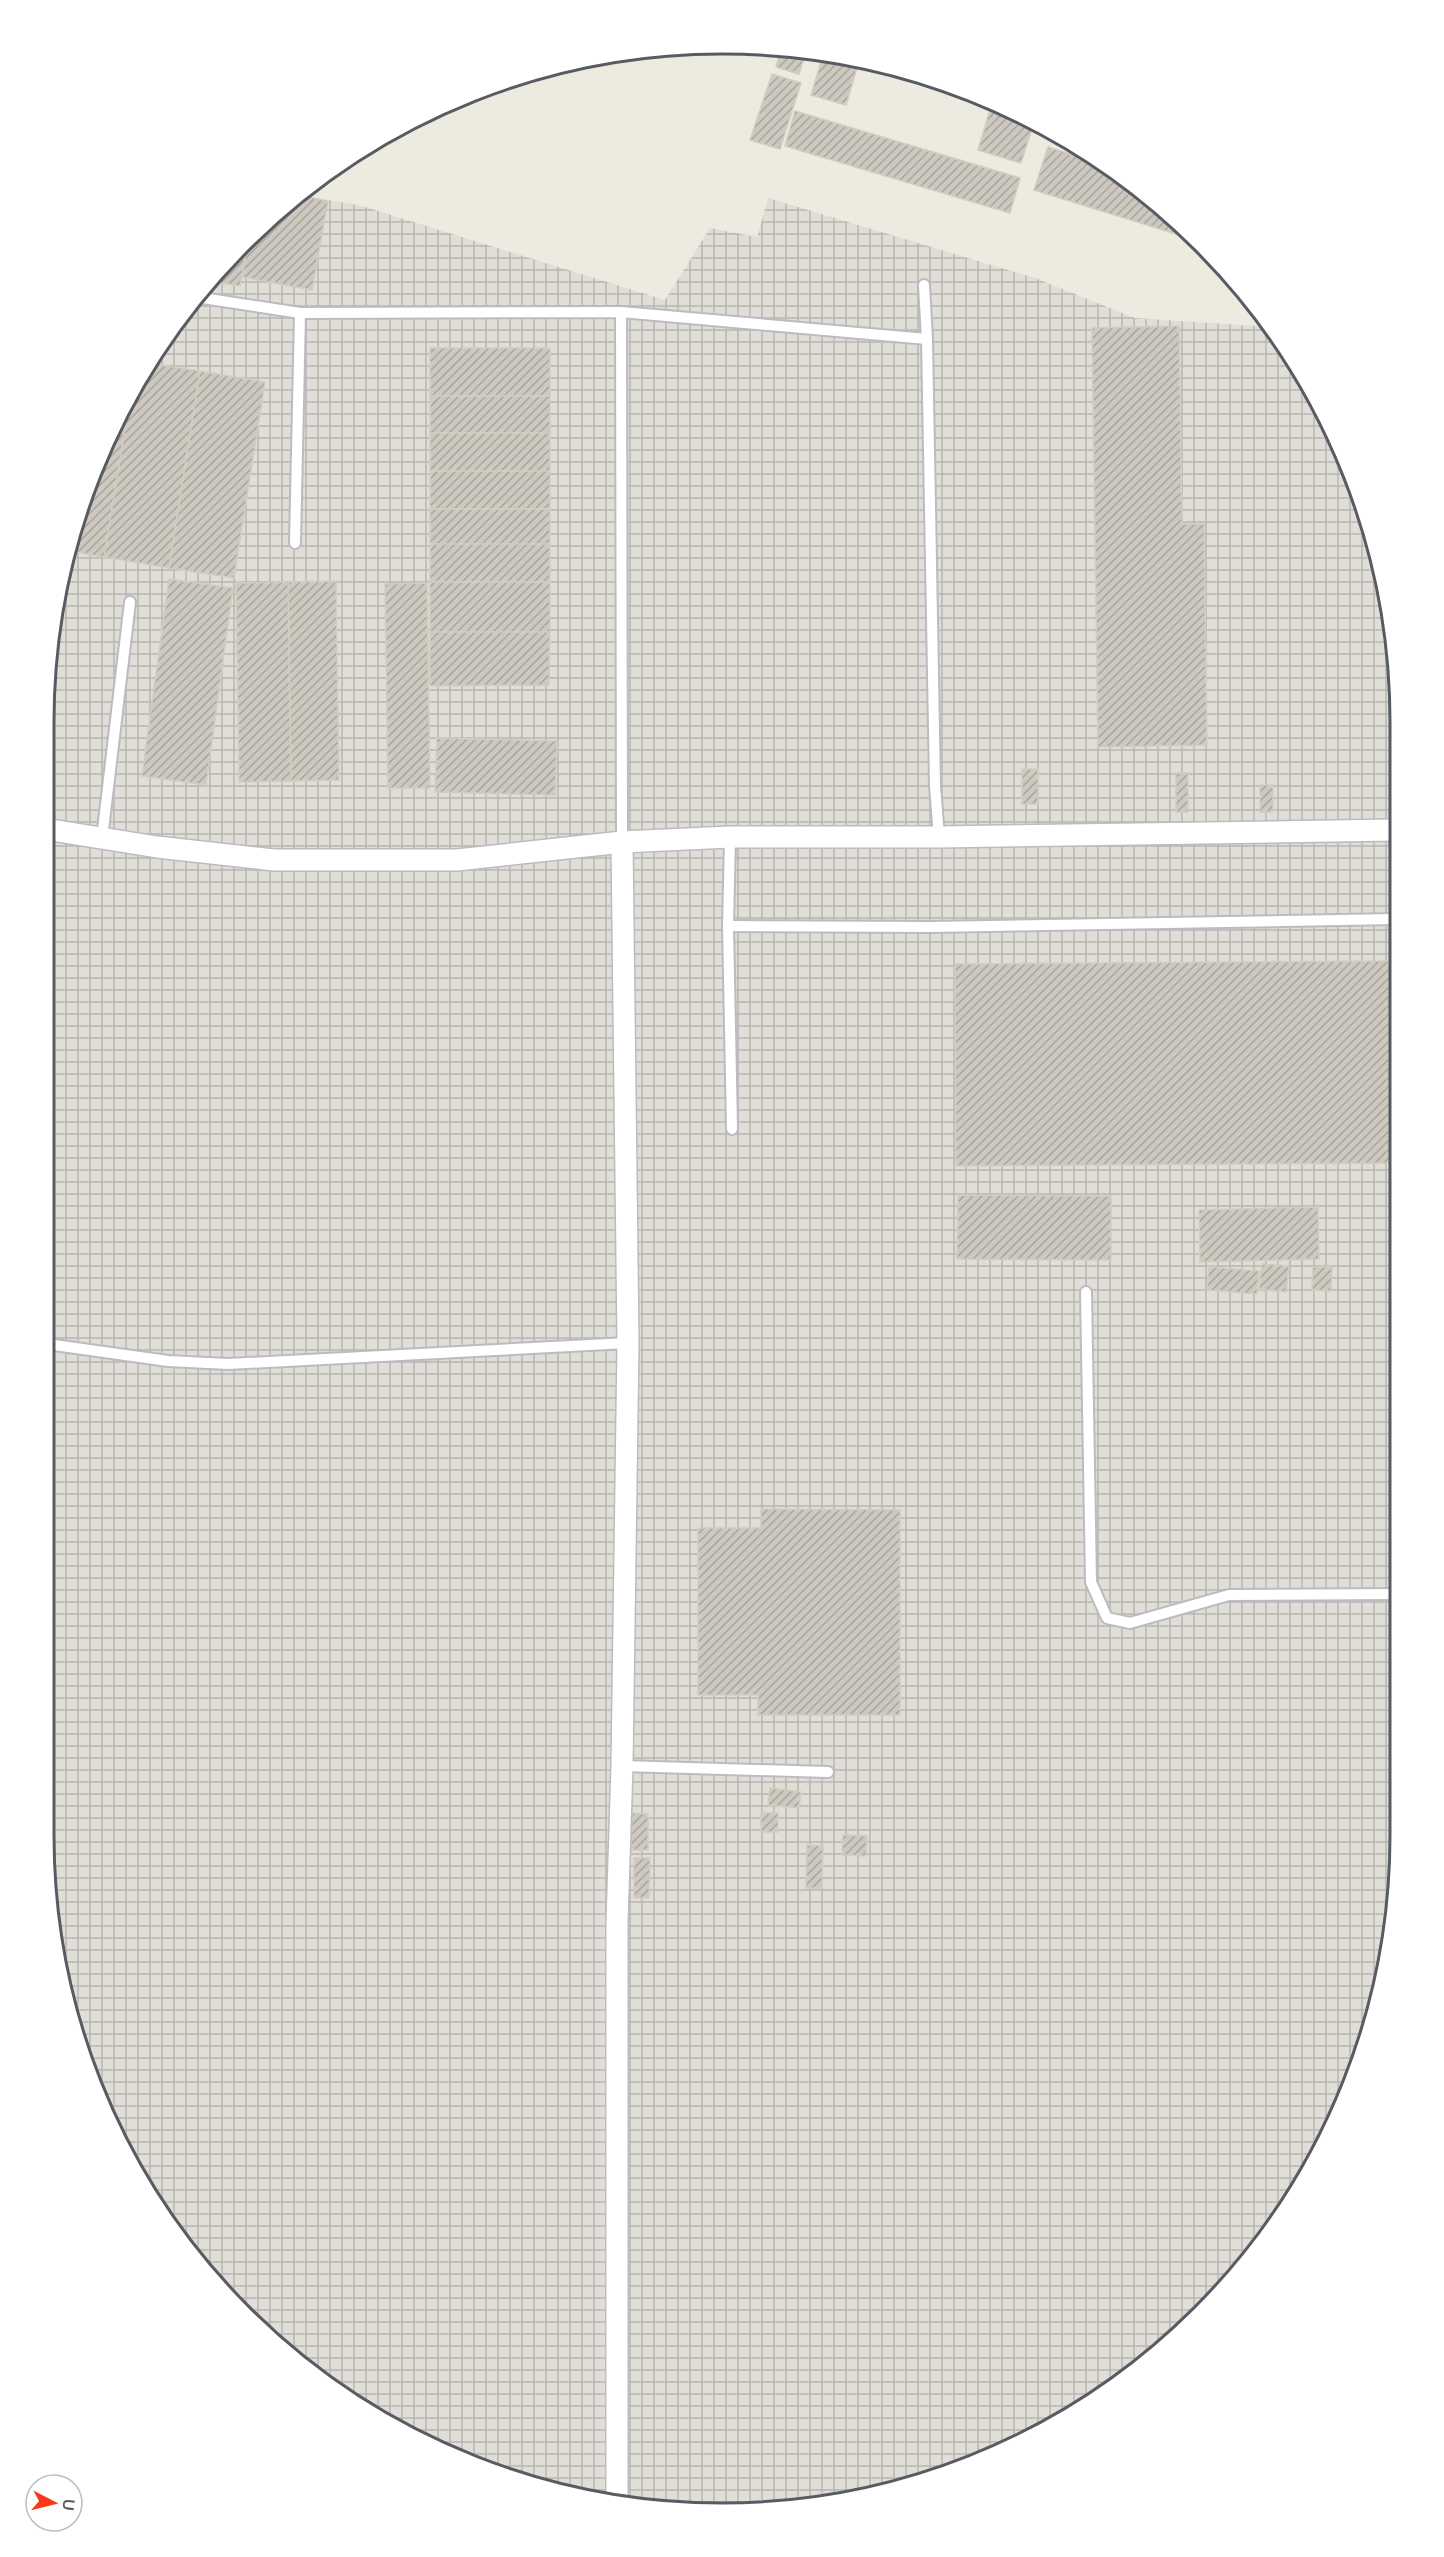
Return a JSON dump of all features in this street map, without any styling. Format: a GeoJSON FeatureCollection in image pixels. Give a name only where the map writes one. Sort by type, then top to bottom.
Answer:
{"type":"FeatureCollection","features":[{"type":"Feature","properties":{"kind":"street"},"geometry":{"type":"LineString","coordinates":[[54,830],[158,848],[274,860],[457,860],[622,842],[730,837],[939,837],[1390,830]]}},
{"type":"Feature","properties":{"kind":"street"},"geometry":{"type":"LineString","coordinates":[[616,2494],[617,1923],[622,1766],[628,1342],[622,842]]}},
{"type":"Feature","properties":{"kind":"lane"},"geometry":{"type":"LineString","coordinates":[[924,285],[927,339],[935,786],[939,837]]}},
{"type":"Feature","properties":{"kind":"lane"},"geometry":{"type":"LineString","coordinates":[[206,298],[300,312],[621,312],[927,339]]}},
{"type":"Feature","properties":{"kind":"lane"},"geometry":{"type":"LineString","coordinates":[[295,543],[300,312]]}},
{"type":"Feature","properties":{"kind":"lane"},"geometry":{"type":"LineString","coordinates":[[621,312],[622,842]]}},
{"type":"Feature","properties":{"kind":"lane"},"geometry":{"type":"LineString","coordinates":[[102,838],[130,602]]}},
{"type":"Feature","properties":{"kind":"lane"},"geometry":{"type":"LineString","coordinates":[[730,837],[728,926],[732,1129]]}},
{"type":"Feature","properties":{"kind":"lane"},"geometry":{"type":"LineString","coordinates":[[728,926],[931,927],[1390,919]]}},
{"type":"Feature","properties":{"kind":"lane"},"geometry":{"type":"LineString","coordinates":[[1086,1292],[1091,1582],[1107,1618],[1130,1623],[1229,1595],[1390,1594]]}},
{"type":"Feature","properties":{"kind":"lane"},"geometry":{"type":"LineString","coordinates":[[54,1345],[168,1361],[228,1364],[628,1342]]}},
{"type":"Feature","properties":{"kind":"lane"},"geometry":{"type":"LineString","coordinates":[[622,1766],[828,1772]]}},
{"type":"Feature","properties":{"kind":"shaded area"},"geometry":{"type":"Polygon","coordinates":[[[309,197],[359,205],[665,300],[710,228],[757,237],[768,198],[1035,278],[1135,318],[1260,326],[1301,388],[1339,466],[1355,507],[1367,549],[1384,635],[1389,678],[1390,722],[1390,1835],[1389,1879],[1384,1922],[1367,2008],[1355,2050],[1321,2130],[1301,2169],[1252,2242],[1194,2307],[1162,2337],[1129,2365],[1056,2414],[978,2452],[937,2468],[852,2490],[809,2497],[766,2502],[678,2502],[592,2490],[549,2480],[507,2468],[466,2452],[388,2414],[315,2365],[250,2307],[192,2242],[143,2169],[105,2091],[89,2050],[77,2008],[60,1922],[55,1879],[54,1835],[54,722],[55,678],[60,635],[77,549],[89,507],[105,466],[143,388],[167,351],[192,315],[220,282],[250,250],[309,197]]]}},
{"type":"Feature","properties":{"kind":"building"},"geometry":{"type":"Polygon","coordinates":[[[779,56],[804,59],[799,74],[776,67],[779,56]]]}},
{"type":"Feature","properties":{"kind":"building"},"geometry":{"type":"Polygon","coordinates":[[[821,62],[857,68],[846,105],[811,95],[821,62]]]}},
{"type":"Feature","properties":{"kind":"building"},"geometry":{"type":"Polygon","coordinates":[[[772,74],[801,83],[780,149],[750,140],[772,74]]]}},
{"type":"Feature","properties":{"kind":"building"},"geometry":{"type":"Polygon","coordinates":[[[990,110],[1031,130],[1021,163],[978,150],[990,110]]]}},
{"type":"Feature","properties":{"kind":"building"},"geometry":{"type":"Polygon","coordinates":[[[795,111],[1020,178],[1010,213],[785,146],[795,111]]]}},
{"type":"Feature","properties":{"kind":"building"},"geometry":{"type":"Polygon","coordinates":[[[1048,147],[1076,156],[1093,167],[1129,192],[1177,234],[1034,190],[1048,147]]]}},
{"type":"Feature","properties":{"kind":"building"},"geometry":{"type":"Polygon","coordinates":[[[309,197],[328,201],[312,290],[242,277],[246,255],[282,220],[309,197]]]}},
{"type":"Feature","properties":{"kind":"building"},"geometry":{"type":"Polygon","coordinates":[[[245,255],[240,286],[219,283],[245,255]]]}},
{"type":"Feature","properties":{"kind":"building"},"geometry":{"type":"Polygon","coordinates":[[[1179,326],[1182,524],[1204,524],[1207,745],[1098,747],[1092,328],[1179,326]]]}},
{"type":"Feature","properties":{"kind":"building"},"geometry":{"type":"Polygon","coordinates":[[[430,348],[550,348],[550,396],[430,396],[430,348]]]}},
{"type":"Feature","properties":{"kind":"building"},"geometry":{"type":"Polygon","coordinates":[[[158,364],[200,371],[169,568],[104,557],[126,421],[143,388],[158,364]]]}},
{"type":"Feature","properties":{"kind":"building"},"geometry":{"type":"Polygon","coordinates":[[[200,371],[265,382],[234,578],[169,568],[200,371]]]}},
{"type":"Feature","properties":{"kind":"building"},"geometry":{"type":"Polygon","coordinates":[[[430,396],[550,396],[550,433],[430,433],[430,396]]]}},
{"type":"Feature","properties":{"kind":"building"},"geometry":{"type":"Polygon","coordinates":[[[126,421],[104,557],[76,552],[89,507],[126,421]]]}},
{"type":"Feature","properties":{"kind":"building"},"geometry":{"type":"Polygon","coordinates":[[[430,433],[550,433],[550,471],[430,471],[430,433]]]}},
{"type":"Feature","properties":{"kind":"building"},"geometry":{"type":"Polygon","coordinates":[[[430,471],[550,471],[550,509],[430,509],[430,471]]]}},
{"type":"Feature","properties":{"kind":"building"},"geometry":{"type":"Polygon","coordinates":[[[430,509],[550,509],[550,544],[430,544],[430,509]]]}},
{"type":"Feature","properties":{"kind":"building"},"geometry":{"type":"Polygon","coordinates":[[[430,544],[550,544],[550,582],[430,582],[430,544]]]}},
{"type":"Feature","properties":{"kind":"building"},"geometry":{"type":"Polygon","coordinates":[[[169,579],[233,588],[206,785],[142,776],[169,579]]]}},
{"type":"Feature","properties":{"kind":"building"},"geometry":{"type":"Polygon","coordinates":[[[336,581],[339,780],[291,781],[288,582],[336,581]]]}},
{"type":"Feature","properties":{"kind":"building"},"geometry":{"type":"Polygon","coordinates":[[[288,582],[291,781],[239,782],[236,583],[288,582]]]}},
{"type":"Feature","properties":{"kind":"building"},"geometry":{"type":"Polygon","coordinates":[[[430,582],[550,582],[550,632],[430,632],[430,582]]]}},
{"type":"Feature","properties":{"kind":"building"},"geometry":{"type":"Polygon","coordinates":[[[427,583],[430,788],[388,788],[385,584],[427,583]]]}},
{"type":"Feature","properties":{"kind":"building"},"geometry":{"type":"Polygon","coordinates":[[[430,632],[550,632],[549,685],[430,686],[430,632]]]}},
{"type":"Feature","properties":{"kind":"building"},"geometry":{"type":"Polygon","coordinates":[[[437,738],[557,741],[555,795],[435,792],[437,738]]]}},
{"type":"Feature","properties":{"kind":"building"},"geometry":{"type":"Polygon","coordinates":[[[1022,769],[1038,769],[1038,804],[1022,804],[1022,769]]]}},
{"type":"Feature","properties":{"kind":"building"},"geometry":{"type":"Polygon","coordinates":[[[1176,773],[1188,773],[1188,812],[1176,812],[1176,773]]]}},
{"type":"Feature","properties":{"kind":"building"},"geometry":{"type":"Polygon","coordinates":[[[1260,785],[1273,785],[1273,812],[1260,812],[1260,785]]]}},
{"type":"Feature","properties":{"kind":"building"},"geometry":{"type":"Polygon","coordinates":[[[1390,961],[1390,1163],[956,1166],[955,964],[1390,961]]]}},
{"type":"Feature","properties":{"kind":"building"},"geometry":{"type":"Polygon","coordinates":[[[958,1195],[1111,1196],[1111,1260],[957,1259],[958,1195]]]}},
{"type":"Feature","properties":{"kind":"building"},"geometry":{"type":"Polygon","coordinates":[[[1318,1207],[1319,1259],[1200,1262],[1199,1210],[1318,1207]]]}},
{"type":"Feature","properties":{"kind":"building"},"geometry":{"type":"Polygon","coordinates":[[[1262,1264],[1289,1266],[1286,1292],[1259,1289],[1262,1264]]]}},
{"type":"Feature","properties":{"kind":"building"},"geometry":{"type":"Polygon","coordinates":[[[1209,1267],[1259,1271],[1257,1294],[1207,1290],[1209,1267]]]}},
{"type":"Feature","properties":{"kind":"building"},"geometry":{"type":"Polygon","coordinates":[[[1313,1267],[1332,1267],[1331,1291],[1312,1290],[1313,1267]]]}},
{"type":"Feature","properties":{"kind":"building"},"geometry":{"type":"Polygon","coordinates":[[[761,1509],[900,1510],[900,1715],[758,1715],[758,1695],[698,1695],[698,1528],[761,1528],[761,1509]]]}},
{"type":"Feature","properties":{"kind":"building"},"geometry":{"type":"Polygon","coordinates":[[[770,1788],[801,1792],[799,1808],[768,1805],[770,1788]]]}},
{"type":"Feature","properties":{"kind":"building"},"geometry":{"type":"Polygon","coordinates":[[[632,1813],[648,1814],[648,1850],[631,1850],[632,1813]]]}},
{"type":"Feature","properties":{"kind":"building"},"geometry":{"type":"Polygon","coordinates":[[[761,1813],[778,1813],[778,1832],[761,1832],[761,1813]]]}},
{"type":"Feature","properties":{"kind":"building"},"geometry":{"type":"Polygon","coordinates":[[[843,1835],[867,1836],[866,1856],[842,1855],[843,1835]]]}},
{"type":"Feature","properties":{"kind":"building"},"geometry":{"type":"Polygon","coordinates":[[[807,1845],[823,1846],[822,1888],[806,1888],[807,1845]]]}},
{"type":"Feature","properties":{"kind":"building"},"geometry":{"type":"Polygon","coordinates":[[[634,1858],[650,1858],[649,1898],[634,1898],[634,1858]]]}}]}
